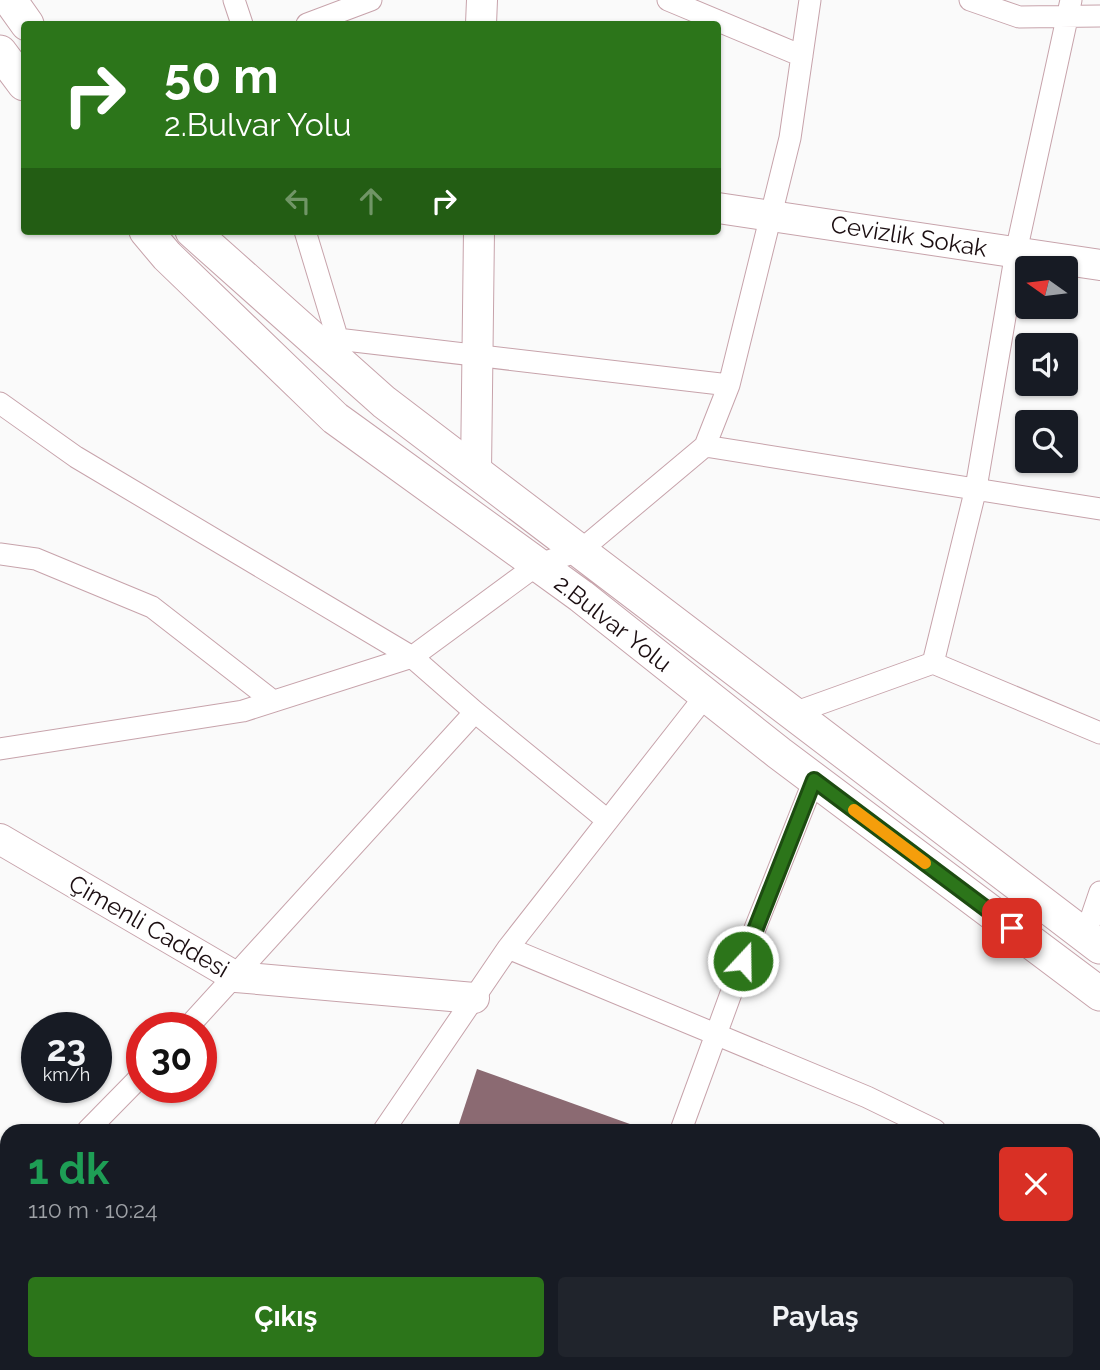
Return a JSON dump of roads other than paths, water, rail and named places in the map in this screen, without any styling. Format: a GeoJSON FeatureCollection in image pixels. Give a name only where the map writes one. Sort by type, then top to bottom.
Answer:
{"type":"FeatureCollection","features":[{"type":"Feature","properties":{"kind":"main road"},"geometry":{"type":"LineString","coordinates":[[10,0],[25,21]]}},
{"type":"Feature","properties":{"kind":"main road"},"geometry":{"type":"LineString","coordinates":[[0,52],[21,80]]}},
{"type":"Feature","properties":{"kind":"main road","name":"2.Bulvar Yolu"},"geometry":{"type":"LineString","coordinates":[[149,235],[167,256],[335,418],[581,596],[814,780],[1100,994]]}},
{"type":"Feature","properties":{"kind":"main road","name":"2.Bulvar Yolu"},"geometry":{"type":"LineString","coordinates":[[197,235],[342,354],[384,402],[582,550],[791,714],[1092,942]]}},
{"type":"Feature","properties":{"kind":"street"},"geometry":{"type":"LineString","coordinates":[[234,0],[241,21]]}},
{"type":"Feature","properties":{"kind":"street"},"geometry":{"type":"LineString","coordinates":[[315,21],[371,0]]}},
{"type":"Feature","properties":{"kind":"street"},"geometry":{"type":"LineString","coordinates":[[481,21],[482,0]]}},
{"type":"Feature","properties":{"kind":"street"},"geometry":{"type":"LineString","coordinates":[[668,0],[718,21]]}},
{"type":"Feature","properties":{"kind":"street"},"geometry":{"type":"LineString","coordinates":[[0,749],[243,711],[412,657],[537,565],[582,550],[705,446],[729,385],[790,138],[810,0]]}},
{"type":"Feature","properties":{"kind":"street"},"geometry":{"type":"LineString","coordinates":[[970,0],[1019,17],[1069,10],[1100,16]]}},
{"type":"Feature","properties":{"kind":"street"},"geometry":{"type":"LineString","coordinates":[[933,663],[976,488],[1016,252],[1069,10]]}},
{"type":"Feature","properties":{"kind":"street"},"geometry":{"type":"LineString","coordinates":[[721,22],[802,56]]}},
{"type":"Feature","properties":{"kind":"street","name":"Cevizlik Sokak"},"geometry":{"type":"LineString","coordinates":[[721,208],[1100,265]]}},
{"type":"Feature","properties":{"kind":"street"},"geometry":{"type":"LineString","coordinates":[[306,235],[342,354],[478,356],[729,385]]}},
{"type":"Feature","properties":{"kind":"street"},"geometry":{"type":"LineString","coordinates":[[476,471],[479,235]]}},
{"type":"Feature","properties":{"kind":"street"},"geometry":{"type":"LineString","coordinates":[[0,403],[76,457],[412,657],[607,820]]}},
{"type":"Feature","properties":{"kind":"street"},"geometry":{"type":"LineString","coordinates":[[705,446],[1100,509]]}},
{"type":"Feature","properties":{"kind":"street"},"geometry":{"type":"LineString","coordinates":[[0,554],[36,559],[152,607],[273,701]]}},
{"type":"Feature","properties":{"kind":"street"},"geometry":{"type":"LineString","coordinates":[[791,714],[933,663],[1100,733]]}},
{"type":"Feature","properties":{"kind":"street"},"geometry":{"type":"LineString","coordinates":[[388,1124],[508,948],[706,695]]}},
{"type":"Feature","properties":{"kind":"street"},"geometry":{"type":"LineString","coordinates":[[202,1012],[475,712]]}},
{"type":"Feature","properties":{"kind":"street"},"geometry":{"type":"LineString","coordinates":[[683,1124],[814,780]]}},
{"type":"Feature","properties":{"kind":"street","name":"Çimenli Caddesi"},"geometry":{"type":"LineString","coordinates":[[0,839],[236,977],[474,998]]}},
{"type":"Feature","properties":{"kind":"street"},"geometry":{"type":"LineString","coordinates":[[1092,942],[1100,892]]}},
{"type":"Feature","properties":{"kind":"street"},"geometry":{"type":"LineString","coordinates":[[508,948],[867,1097],[923,1124]]}},
{"type":"Feature","properties":{"kind":"street"},"geometry":{"type":"LineString","coordinates":[[94,1124],[126,1091]]}}]}
